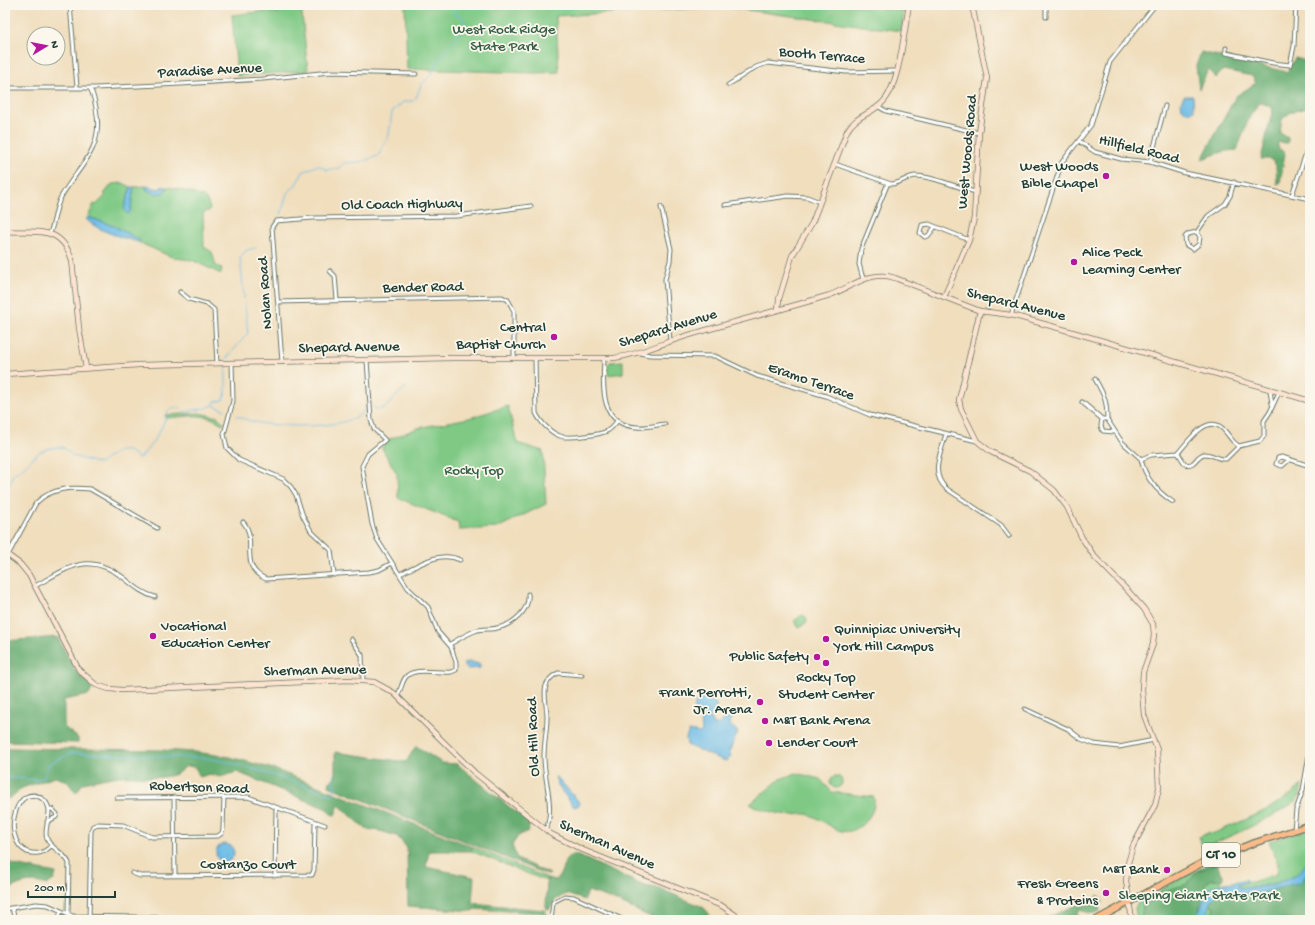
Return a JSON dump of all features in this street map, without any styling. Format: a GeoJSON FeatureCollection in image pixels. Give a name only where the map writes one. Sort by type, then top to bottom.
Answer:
{"type":"FeatureCollection","features":[{"type":"Feature","properties":{"kind":"highway","name":"CT 10"},"geometry":{"type":"LineString","coordinates":[[1096,920],[1202,863],[1243,846],[1310,826]]}},
{"type":"Feature","properties":{"kind":"main road"},"geometry":{"type":"LineString","coordinates":[[778,310],[779,300],[792,256],[808,230],[851,124],[879,106],[890,92],[897,71],[909,5]]}},
{"type":"Feature","properties":{"kind":"main road","name":"West Woods Road"},"geometry":{"type":"LineString","coordinates":[[944,297],[969,240],[974,218],[979,133],[987,78],[972,5]]}},
{"type":"Feature","properties":{"kind":"main road"},"geometry":{"type":"LineString","coordinates":[[5,231],[50,233],[69,251],[72,260],[79,328],[86,368]]}},
{"type":"Feature","properties":{"kind":"main road","name":"Shepard Avenue"},"geometry":{"type":"LineString","coordinates":[[5,374],[86,368],[217,363],[622,357],[670,341],[837,293],[863,279],[872,276],[886,275],[980,311],[1011,315],[1107,341],[1310,401]]}},
{"type":"Feature","properties":{"kind":"main road"},"geometry":{"type":"LineString","coordinates":[[980,311],[959,400],[961,409],[977,441],[991,452],[1030,471],[1054,490],[1067,507],[1082,538],[1094,556],[1129,592],[1152,620],[1154,635],[1152,649],[1143,672],[1142,690],[1144,715],[1157,750],[1159,788],[1154,806],[1129,856],[1126,877],[1132,920]]}},
{"type":"Feature","properties":{"kind":"main road","name":"Sherman Avenue"},"geometry":{"type":"LineString","coordinates":[[7,554],[24,569],[35,586],[79,670],[92,682],[103,688],[122,690],[363,680],[379,684],[397,696],[466,765],[546,830],[574,846],[726,908],[743,920]]}},
{"type":"Feature","properties":{"kind":"street"},"geometry":{"type":"LineString","coordinates":[[70,5],[77,87]]}},
{"type":"Feature","properties":{"kind":"street"},"geometry":{"type":"LineString","coordinates":[[1046,5],[1046,17]]}},
{"type":"Feature","properties":{"kind":"street"},"geometry":{"type":"LineString","coordinates":[[1079,141],[1088,130],[1093,119],[1110,62],[1155,5]]}},
{"type":"Feature","properties":{"kind":"street"},"geometry":{"type":"LineString","coordinates":[[1226,48],[1226,53],[1290,65],[1294,46],[1296,5]]}},
{"type":"Feature","properties":{"kind":"street","name":"Booth Terrace"},"geometry":{"type":"LineString","coordinates":[[728,86],[756,67],[768,63],[846,72],[897,71]]}},
{"type":"Feature","properties":{"kind":"street","name":"Paradise Avenue"},"geometry":{"type":"LineString","coordinates":[[5,88],[90,88],[244,81],[330,72],[416,74]]}},
{"type":"Feature","properties":{"kind":"street"},"geometry":{"type":"LineString","coordinates":[[50,233],[59,201],[86,162],[96,140],[98,122],[90,88]]}},
{"type":"Feature","properties":{"kind":"street"},"geometry":{"type":"LineString","coordinates":[[879,106],[886,111],[979,133]]}},
{"type":"Feature","properties":{"kind":"street"},"geometry":{"type":"LineString","coordinates":[[1150,162],[1165,106]]}},
{"type":"Feature","properties":{"kind":"street","name":"Hillfield Road"},"geometry":{"type":"LineString","coordinates":[[1011,315],[1059,168],[1066,155],[1079,141],[1090,149],[1121,159],[1150,162],[1185,172],[1310,199]]}},
{"type":"Feature","properties":{"kind":"street"},"geometry":{"type":"LineString","coordinates":[[1292,195],[1310,141]]}},
{"type":"Feature","properties":{"kind":"street"},"geometry":{"type":"LineString","coordinates":[[835,164],[888,183],[895,184],[908,177],[919,176],[976,192]]}},
{"type":"Feature","properties":{"kind":"street"},"geometry":{"type":"LineString","coordinates":[[1197,232],[1200,237],[1199,244],[1193,248],[1189,247],[1186,244],[1185,237],[1188,234],[1197,232],[1208,216],[1225,204],[1230,196],[1234,182]]}},
{"type":"Feature","properties":{"kind":"street"},"geometry":{"type":"LineString","coordinates":[[863,279],[859,264],[861,249],[888,183]]}},
{"type":"Feature","properties":{"kind":"street"},"geometry":{"type":"LineString","coordinates":[[726,205],[788,196],[807,197],[820,202]]}},
{"type":"Feature","properties":{"kind":"street","name":"Old Coach Highway"},"geometry":{"type":"LineString","coordinates":[[273,223],[280,220],[313,218],[457,216],[531,206]]}},
{"type":"Feature","properties":{"kind":"street"},"geometry":{"type":"LineString","coordinates":[[661,207],[671,249],[670,261],[665,279],[670,341]]}},
{"type":"Feature","properties":{"kind":"street","name":"Nolan Road"},"geometry":{"type":"LineString","coordinates":[[273,223],[282,362]]}},
{"type":"Feature","properties":{"kind":"street"},"geometry":{"type":"LineString","coordinates":[[935,227],[928,236],[925,237],[920,233],[922,225],[929,224],[969,240]]}},
{"type":"Feature","properties":{"kind":"street"},"geometry":{"type":"LineString","coordinates":[[330,271],[335,276],[337,300]]}},
{"type":"Feature","properties":{"kind":"street"},"geometry":{"type":"LineString","coordinates":[[180,292],[190,299],[211,306],[214,310],[217,363]]}},
{"type":"Feature","properties":{"kind":"street","name":"Bender Road"},"geometry":{"type":"LineString","coordinates":[[278,302],[502,297],[508,300],[514,311],[514,358]]}},
{"type":"Feature","properties":{"kind":"street","name":"Eramo Terrace"},"geometry":{"type":"LineString","coordinates":[[639,352],[650,355],[715,356],[757,376],[826,396],[870,415],[977,441]]}},
{"type":"Feature","properties":{"kind":"street"},"geometry":{"type":"LineString","coordinates":[[535,358],[536,413],[538,418],[555,434],[568,437],[602,432],[611,428],[618,420]]}},
{"type":"Feature","properties":{"kind":"street"},"geometry":{"type":"LineString","coordinates":[[604,358],[605,402],[611,414],[618,420],[635,427],[665,424]]}},
{"type":"Feature","properties":{"kind":"street"},"geometry":{"type":"LineString","coordinates":[[367,360],[371,420],[374,429],[385,440],[368,454],[363,463],[362,471],[373,529],[408,588],[428,607],[438,632],[450,644],[456,662],[456,670],[448,673],[410,673],[405,678],[397,696]]}},
{"type":"Feature","properties":{"kind":"street"},"geometry":{"type":"LineString","coordinates":[[232,363],[233,401],[224,434],[227,448],[239,460],[283,479],[291,487],[296,495],[303,516],[311,530],[331,550],[334,575]]}},
{"type":"Feature","properties":{"kind":"street"},"geometry":{"type":"LineString","coordinates":[[1095,379],[1105,397],[1107,404],[1107,419],[1114,432],[1141,458],[1143,469],[1156,490],[1173,502]]}},
{"type":"Feature","properties":{"kind":"street"},"geometry":{"type":"LineString","coordinates":[[1270,390],[1272,404]]}},
{"type":"Feature","properties":{"kind":"street"},"geometry":{"type":"LineString","coordinates":[[1178,453],[1185,464],[1189,465],[1195,463],[1200,456],[1205,454],[1215,458],[1226,459],[1239,446],[1263,439],[1265,434],[1264,421],[1279,392]]}},
{"type":"Feature","properties":{"kind":"street"},"geometry":{"type":"LineString","coordinates":[[1082,402],[1102,419],[1107,419]]}},
{"type":"Feature","properties":{"kind":"street"},"geometry":{"type":"LineString","coordinates":[[1102,419],[1101,426],[1103,431],[1114,432]]}},
{"type":"Feature","properties":{"kind":"street"},"geometry":{"type":"LineString","coordinates":[[1141,458],[1151,455],[1178,453],[1201,429],[1207,425],[1214,425],[1222,428],[1233,443],[1239,446]]}},
{"type":"Feature","properties":{"kind":"street"},"geometry":{"type":"LineString","coordinates":[[946,434],[936,472],[940,482],[1001,525],[1009,536]]}},
{"type":"Feature","properties":{"kind":"street"},"geometry":{"type":"LineString","coordinates":[[1289,460],[1310,466]]}},
{"type":"Feature","properties":{"kind":"street"},"geometry":{"type":"LineString","coordinates":[[7,554],[36,503],[43,496],[52,491],[80,488],[90,489],[157,528]]}},
{"type":"Feature","properties":{"kind":"street"},"geometry":{"type":"LineString","coordinates":[[243,522],[248,530],[250,563],[253,570],[260,577],[274,579],[374,572],[392,563]]}},
{"type":"Feature","properties":{"kind":"street"},"geometry":{"type":"LineString","coordinates":[[400,574],[440,556],[450,556],[460,560]]}},
{"type":"Feature","properties":{"kind":"street"},"geometry":{"type":"LineString","coordinates":[[35,586],[72,566],[97,564],[115,571],[146,595],[155,597]]}},
{"type":"Feature","properties":{"kind":"street"},"geometry":{"type":"LineString","coordinates":[[450,644],[475,631],[494,629],[508,624],[523,611],[528,601],[528,594]]}},
{"type":"Feature","properties":{"kind":"street"},"geometry":{"type":"LineString","coordinates":[[351,639],[362,655],[363,680]]}},
{"type":"Feature","properties":{"kind":"street","name":"Old Hill Road"},"geometry":{"type":"LineString","coordinates":[[546,830],[549,802],[544,764],[547,719],[544,691],[550,680],[558,673],[582,675]]}},
{"type":"Feature","properties":{"kind":"street"},"geometry":{"type":"LineString","coordinates":[[1025,709],[1068,729],[1081,739],[1094,744],[1119,747],[1154,740]]}},
{"type":"Feature","properties":{"kind":"street"},"geometry":{"type":"LineString","coordinates":[[1294,830],[1296,810],[1303,790],[1310,749]]}},
{"type":"Feature","properties":{"kind":"street"},"geometry":{"type":"LineString","coordinates":[[10,816],[18,802],[26,796],[36,796],[45,801],[49,809],[48,822],[45,831],[47,840],[65,856],[69,863],[68,915]]}},
{"type":"Feature","properties":{"kind":"street"},"geometry":{"type":"LineString","coordinates":[[174,797],[176,876]]}},
{"type":"Feature","properties":{"kind":"street"},"geometry":{"type":"LineString","coordinates":[[89,918],[91,831],[93,826],[98,824],[123,825],[152,837],[218,836],[222,833],[224,797]]}},
{"type":"Feature","properties":{"kind":"street","name":"Robertson Road"},"geometry":{"type":"LineString","coordinates":[[117,798],[248,798],[325,826]]}},
{"type":"Feature","properties":{"kind":"street"},"geometry":{"type":"LineString","coordinates":[[275,876],[276,808]]}},
{"type":"Feature","properties":{"kind":"street"},"geometry":{"type":"LineString","coordinates":[[48,822],[56,817],[57,814],[52,809],[49,809]]}},
{"type":"Feature","properties":{"kind":"street","name":"Costanzo Court"},"geometry":{"type":"LineString","coordinates":[[132,872],[140,876],[312,875],[314,870],[315,823]]}},
{"type":"Feature","properties":{"kind":"street"},"geometry":{"type":"LineString","coordinates":[[8,831],[13,841],[20,848],[28,852],[44,853],[52,846]]}},
{"type":"Feature","properties":{"kind":"street"},"geometry":{"type":"LineString","coordinates":[[551,920],[553,902],[565,896],[574,897],[624,920]]}},
{"type":"Feature","properties":{"kind":"street"},"geometry":{"type":"LineString","coordinates":[[5,909],[36,904],[48,905],[68,915],[89,918],[194,918],[198,920]]}},
{"type":"Feature","properties":{"kind":"street"},"geometry":{"type":"LineString","coordinates":[[12,908],[15,920]]}},
{"type":"Feature","properties":{"kind":"street"},"geometry":{"type":"LineString","coordinates":[[58,920],[61,911]]}},
{"type":"Feature","properties":{"kind":"green space"},"geometry":{"type":"Polygon","coordinates":[[[278,5],[301,5],[308,71],[237,76],[232,15],[267,11],[278,13],[278,5]]]}},
{"type":"Feature","properties":{"kind":"green space","name":"West Rock Ridge State Park"},"geometry":{"type":"Polygon","coordinates":[[[405,5],[718,5],[718,7],[556,16],[559,72],[536,73],[407,69],[405,5]]]}},
{"type":"Feature","properties":{"kind":"green space"},"geometry":{"type":"Polygon","coordinates":[[[724,5],[859,5],[904,11],[901,31],[724,7],[724,5]]]}},
{"type":"Feature","properties":{"kind":"green space"},"geometry":{"type":"Polygon","coordinates":[[[1201,52],[1287,72],[1295,58],[1310,62],[1310,107],[1291,112],[1282,119],[1280,133],[1288,138],[1288,143],[1278,142],[1278,148],[1285,153],[1280,183],[1277,184],[1276,165],[1270,159],[1261,159],[1273,108],[1260,102],[1249,118],[1237,150],[1225,151],[1202,159],[1236,96],[1256,83],[1252,76],[1223,70],[1216,78],[1208,70],[1199,89],[1196,66],[1201,52]]]}},
{"type":"Feature","properties":{"kind":"green space"},"geometry":{"type":"Polygon","coordinates":[[[123,183],[131,187],[128,194],[130,212],[134,187],[146,186],[147,190],[167,189],[166,187],[168,187],[205,198],[210,210],[203,213],[204,247],[212,252],[216,266],[222,268],[221,274],[192,260],[174,258],[88,217],[94,204],[96,205],[106,195],[104,194],[112,184],[123,183]]]}},
{"type":"Feature","properties":{"kind":"green space"},"geometry":{"type":"Polygon","coordinates":[[[623,361],[623,373],[608,375],[608,365],[610,362],[623,361]]]}},
{"type":"Feature","properties":{"kind":"green space","name":"Rocky Top"},"geometry":{"type":"Polygon","coordinates":[[[508,406],[517,443],[543,451],[546,504],[497,528],[459,530],[458,522],[398,498],[397,474],[382,448],[387,440],[418,428],[469,418],[508,406]]]}},
{"type":"Feature","properties":{"kind":"green space"},"geometry":{"type":"Polygon","coordinates":[[[199,413],[218,417],[224,423],[223,425],[203,416],[166,418],[165,415],[199,413]]]}},
{"type":"Feature","properties":{"kind":"green space"},"geometry":{"type":"Polygon","coordinates":[[[802,615],[806,617],[807,622],[799,628],[794,621],[802,615]]]}},
{"type":"Feature","properties":{"kind":"green space"},"geometry":{"type":"Polygon","coordinates":[[[57,637],[76,672],[93,687],[89,695],[64,700],[64,727],[78,738],[78,743],[5,741],[5,641],[57,637]]]}},
{"type":"Feature","properties":{"kind":"green space"},"geometry":{"type":"Polygon","coordinates":[[[416,746],[442,763],[457,764],[530,824],[528,831],[518,836],[512,845],[517,859],[550,874],[548,875],[329,786],[330,781],[335,778],[335,752],[406,762],[416,746]]]}},
{"type":"Feature","properties":{"kind":"green space"},"geometry":{"type":"Polygon","coordinates":[[[5,748],[162,750],[195,752],[230,757],[274,769],[473,847],[471,851],[429,851],[426,867],[474,877],[472,903],[544,910],[549,917],[549,920],[543,920],[542,913],[475,909],[472,911],[408,906],[407,848],[397,836],[366,829],[339,805],[335,815],[331,814],[327,809],[237,772],[220,777],[209,774],[200,777],[195,767],[186,766],[179,772],[163,777],[120,776],[83,783],[76,793],[67,781],[55,777],[22,788],[10,798],[5,799],[5,748]]]}},
{"type":"Feature","properties":{"kind":"green space"},"geometry":{"type":"Polygon","coordinates":[[[796,773],[820,779],[832,792],[874,797],[874,805],[870,815],[863,824],[855,830],[848,832],[834,828],[821,820],[806,814],[794,815],[778,813],[750,804],[780,779],[796,773]]]}},
{"type":"Feature","properties":{"kind":"green space"},"geometry":{"type":"Polygon","coordinates":[[[834,776],[838,776],[842,782],[838,788],[834,788],[830,784],[830,780],[834,776]]]}},
{"type":"Feature","properties":{"kind":"green space"},"geometry":{"type":"Polygon","coordinates":[[[1302,785],[1299,797],[1283,810],[1255,825],[1203,848],[1199,837],[1210,832],[1212,834],[1248,819],[1281,801],[1302,785]]]}},
{"type":"Feature","properties":{"kind":"green space","name":"Sleeping Giant State Park"},"geometry":{"type":"Polygon","coordinates":[[[1310,829],[1310,920],[1137,920],[1135,908],[1138,902],[1155,897],[1161,889],[1213,862],[1221,884],[1252,882],[1277,874],[1278,863],[1269,841],[1310,829]]]}},
{"type":"Feature","properties":{"kind":"green space"},"geometry":{"type":"Polygon","coordinates":[[[473,847],[547,878],[546,881],[471,851],[473,847]]]}},
{"type":"Feature","properties":{"kind":"green space"},"geometry":{"type":"Polygon","coordinates":[[[572,855],[577,855],[644,886],[658,888],[703,907],[708,912],[712,920],[657,920],[612,899],[588,891],[585,900],[566,894],[555,900],[549,910],[546,908],[547,878],[556,880],[559,877],[566,860],[572,855]]]}},
{"type":"Feature","properties":{"kind":"green space"},"geometry":{"type":"Polygon","coordinates":[[[5,858],[14,865],[56,873],[54,880],[46,885],[35,882],[19,884],[5,893],[5,858]]]}},
{"type":"Feature","properties":{"kind":"green space"},"geometry":{"type":"Polygon","coordinates":[[[1216,863],[1223,875],[1223,880],[1212,879],[1205,884],[1197,920],[1141,920],[1143,903],[1154,898],[1161,892],[1187,884],[1196,872],[1216,863]]]}},
{"type":"Feature","properties":{"kind":"green space"},"geometry":{"type":"Polygon","coordinates":[[[1310,872],[1310,920],[1210,920],[1206,918],[1208,913],[1212,915],[1214,906],[1209,906],[1213,898],[1218,893],[1253,892],[1278,888],[1300,881],[1310,872]]]}},
{"type":"Feature","properties":{"kind":"green space"},"geometry":{"type":"Polygon","coordinates":[[[1099,895],[1103,903],[1099,905],[1100,911],[1091,913],[1081,910],[1078,912],[1078,915],[1063,919],[1060,916],[1053,920],[1043,920],[1076,905],[1090,905],[1091,900],[1099,895]]]}},
{"type":"Feature","properties":{"kind":"water"},"geometry":{"type":"Polygon","coordinates":[[[1184,96],[1193,96],[1194,110],[1192,112],[1186,112],[1182,108],[1181,102],[1184,96]]]}},
{"type":"Feature","properties":{"kind":"water"},"geometry":{"type":"Polygon","coordinates":[[[146,186],[159,189],[163,186],[167,188],[163,193],[156,194],[147,190],[146,186]]]}},
{"type":"Feature","properties":{"kind":"water"},"geometry":{"type":"Polygon","coordinates":[[[131,187],[134,187],[130,212],[127,214],[124,208],[131,187]]]}},
{"type":"Feature","properties":{"kind":"water"},"geometry":{"type":"Polygon","coordinates":[[[88,217],[114,226],[140,240],[138,242],[104,231],[91,224],[86,219],[88,217]]]}},
{"type":"Feature","properties":{"kind":"water"},"geometry":{"type":"Polygon","coordinates":[[[470,662],[480,664],[480,668],[467,669],[464,667],[464,663],[470,662]]]}},
{"type":"Feature","properties":{"kind":"water"},"geometry":{"type":"Polygon","coordinates":[[[703,698],[713,701],[717,705],[710,717],[713,725],[718,725],[725,719],[731,718],[730,725],[738,732],[729,752],[731,757],[726,761],[687,745],[686,738],[689,731],[700,733],[702,731],[701,719],[694,710],[696,701],[703,698]]]}},
{"type":"Feature","properties":{"kind":"water"},"geometry":{"type":"Polygon","coordinates":[[[555,777],[557,777],[580,805],[574,807],[558,786],[555,777]]]}},
{"type":"Feature","properties":{"kind":"water"},"geometry":{"type":"Polygon","coordinates":[[[225,844],[231,847],[234,853],[231,859],[225,862],[219,859],[216,853],[219,847],[225,844]]]}},
{"type":"Feature","properties":{"kind":"water"},"geometry":{"type":"Polygon","coordinates":[[[1310,859],[1309,872],[1301,882],[1261,893],[1218,894],[1210,902],[1206,918],[1210,920],[1198,920],[1197,917],[1204,899],[1205,891],[1209,888],[1219,884],[1246,879],[1247,881],[1238,885],[1238,887],[1260,887],[1278,883],[1293,877],[1310,859]]]}},
{"type":"Feature","properties":{"kind":"waterway"},"geometry":{"type":"LineString","coordinates":[[281,215],[287,193],[295,186],[303,172],[318,165],[327,170],[339,168],[344,163],[360,162],[378,156],[389,135],[392,112],[403,102],[413,101],[416,98],[421,85],[431,75],[436,65],[465,25],[464,18],[453,13],[463,5]]}},
{"type":"Feature","properties":{"kind":"waterway"},"geometry":{"type":"LineString","coordinates":[[226,359],[248,333],[240,258],[246,250],[256,248]]}},
{"type":"Feature","properties":{"kind":"waterway"},"geometry":{"type":"LineString","coordinates":[[5,488],[6,485],[10,484],[13,474],[26,465],[34,456],[44,450],[52,448],[63,447],[73,456],[100,464],[114,454],[123,451],[128,451],[138,458],[141,457],[157,435],[164,423],[168,411],[172,408],[181,408],[185,412],[214,405],[215,402],[223,400],[226,393],[226,366]]}},
{"type":"Feature","properties":{"kind":"waterway"},"geometry":{"type":"LineString","coordinates":[[373,406],[378,410],[387,406],[407,387]]}},
{"type":"Feature","properties":{"kind":"waterway"},"geometry":{"type":"LineString","coordinates":[[237,416],[253,422],[265,424],[294,426],[327,425],[354,418],[362,413],[367,405]]}},
{"type":"Feature","properties":{"kind":"waterway"},"geometry":{"type":"LineString","coordinates":[[215,406],[225,410]]}},
{"type":"Feature","properties":{"kind":"waterway"},"geometry":{"type":"LineString","coordinates":[[5,777],[39,780],[44,777],[49,764],[71,753],[204,758],[260,771],[330,794],[333,794],[336,787],[333,784],[334,774]]}},
{"type":"Feature","properties":{"kind":"waterway"},"geometry":{"type":"LineString","coordinates":[[1140,920],[1141,915]]}},
{"type":"Feature","properties":{"kind":"place","name":"West Woods Bible Chapel"},"geometry":{"type":"Point","coordinates":[1106,176]}},
{"type":"Feature","properties":{"kind":"place","name":"Alice Peck Learning Center"},"geometry":{"type":"Point","coordinates":[1074,262]}},
{"type":"Feature","properties":{"kind":"place","name":"Central Baptist Church"},"geometry":{"type":"Point","coordinates":[554,337]}},
{"type":"Feature","properties":{"kind":"place","name":"Vocational Education Center"},"geometry":{"type":"Point","coordinates":[153,636]}},
{"type":"Feature","properties":{"kind":"place","name":"Quinnipiac University York Hill Campus"},"geometry":{"type":"Point","coordinates":[826,639]}},
{"type":"Feature","properties":{"kind":"place","name":"Public Safety"},"geometry":{"type":"Point","coordinates":[817,657]}},
{"type":"Feature","properties":{"kind":"place","name":"Rocky Top Student Center"},"geometry":{"type":"Point","coordinates":[826,663]}},
{"type":"Feature","properties":{"kind":"place","name":"Frank Perrotti, Jr. Arena"},"geometry":{"type":"Point","coordinates":[760,702]}},
{"type":"Feature","properties":{"kind":"place","name":"M&T Bank Arena"},"geometry":{"type":"Point","coordinates":[765,721]}},
{"type":"Feature","properties":{"kind":"place","name":"Lender Court"},"geometry":{"type":"Point","coordinates":[769,743]}},
{"type":"Feature","properties":{"kind":"place","name":"M&T Bank"},"geometry":{"type":"Point","coordinates":[1167,870]}},
{"type":"Feature","properties":{"kind":"place","name":"Fresh Greens & Proteins"},"geometry":{"type":"Point","coordinates":[1106,893]}}]}
